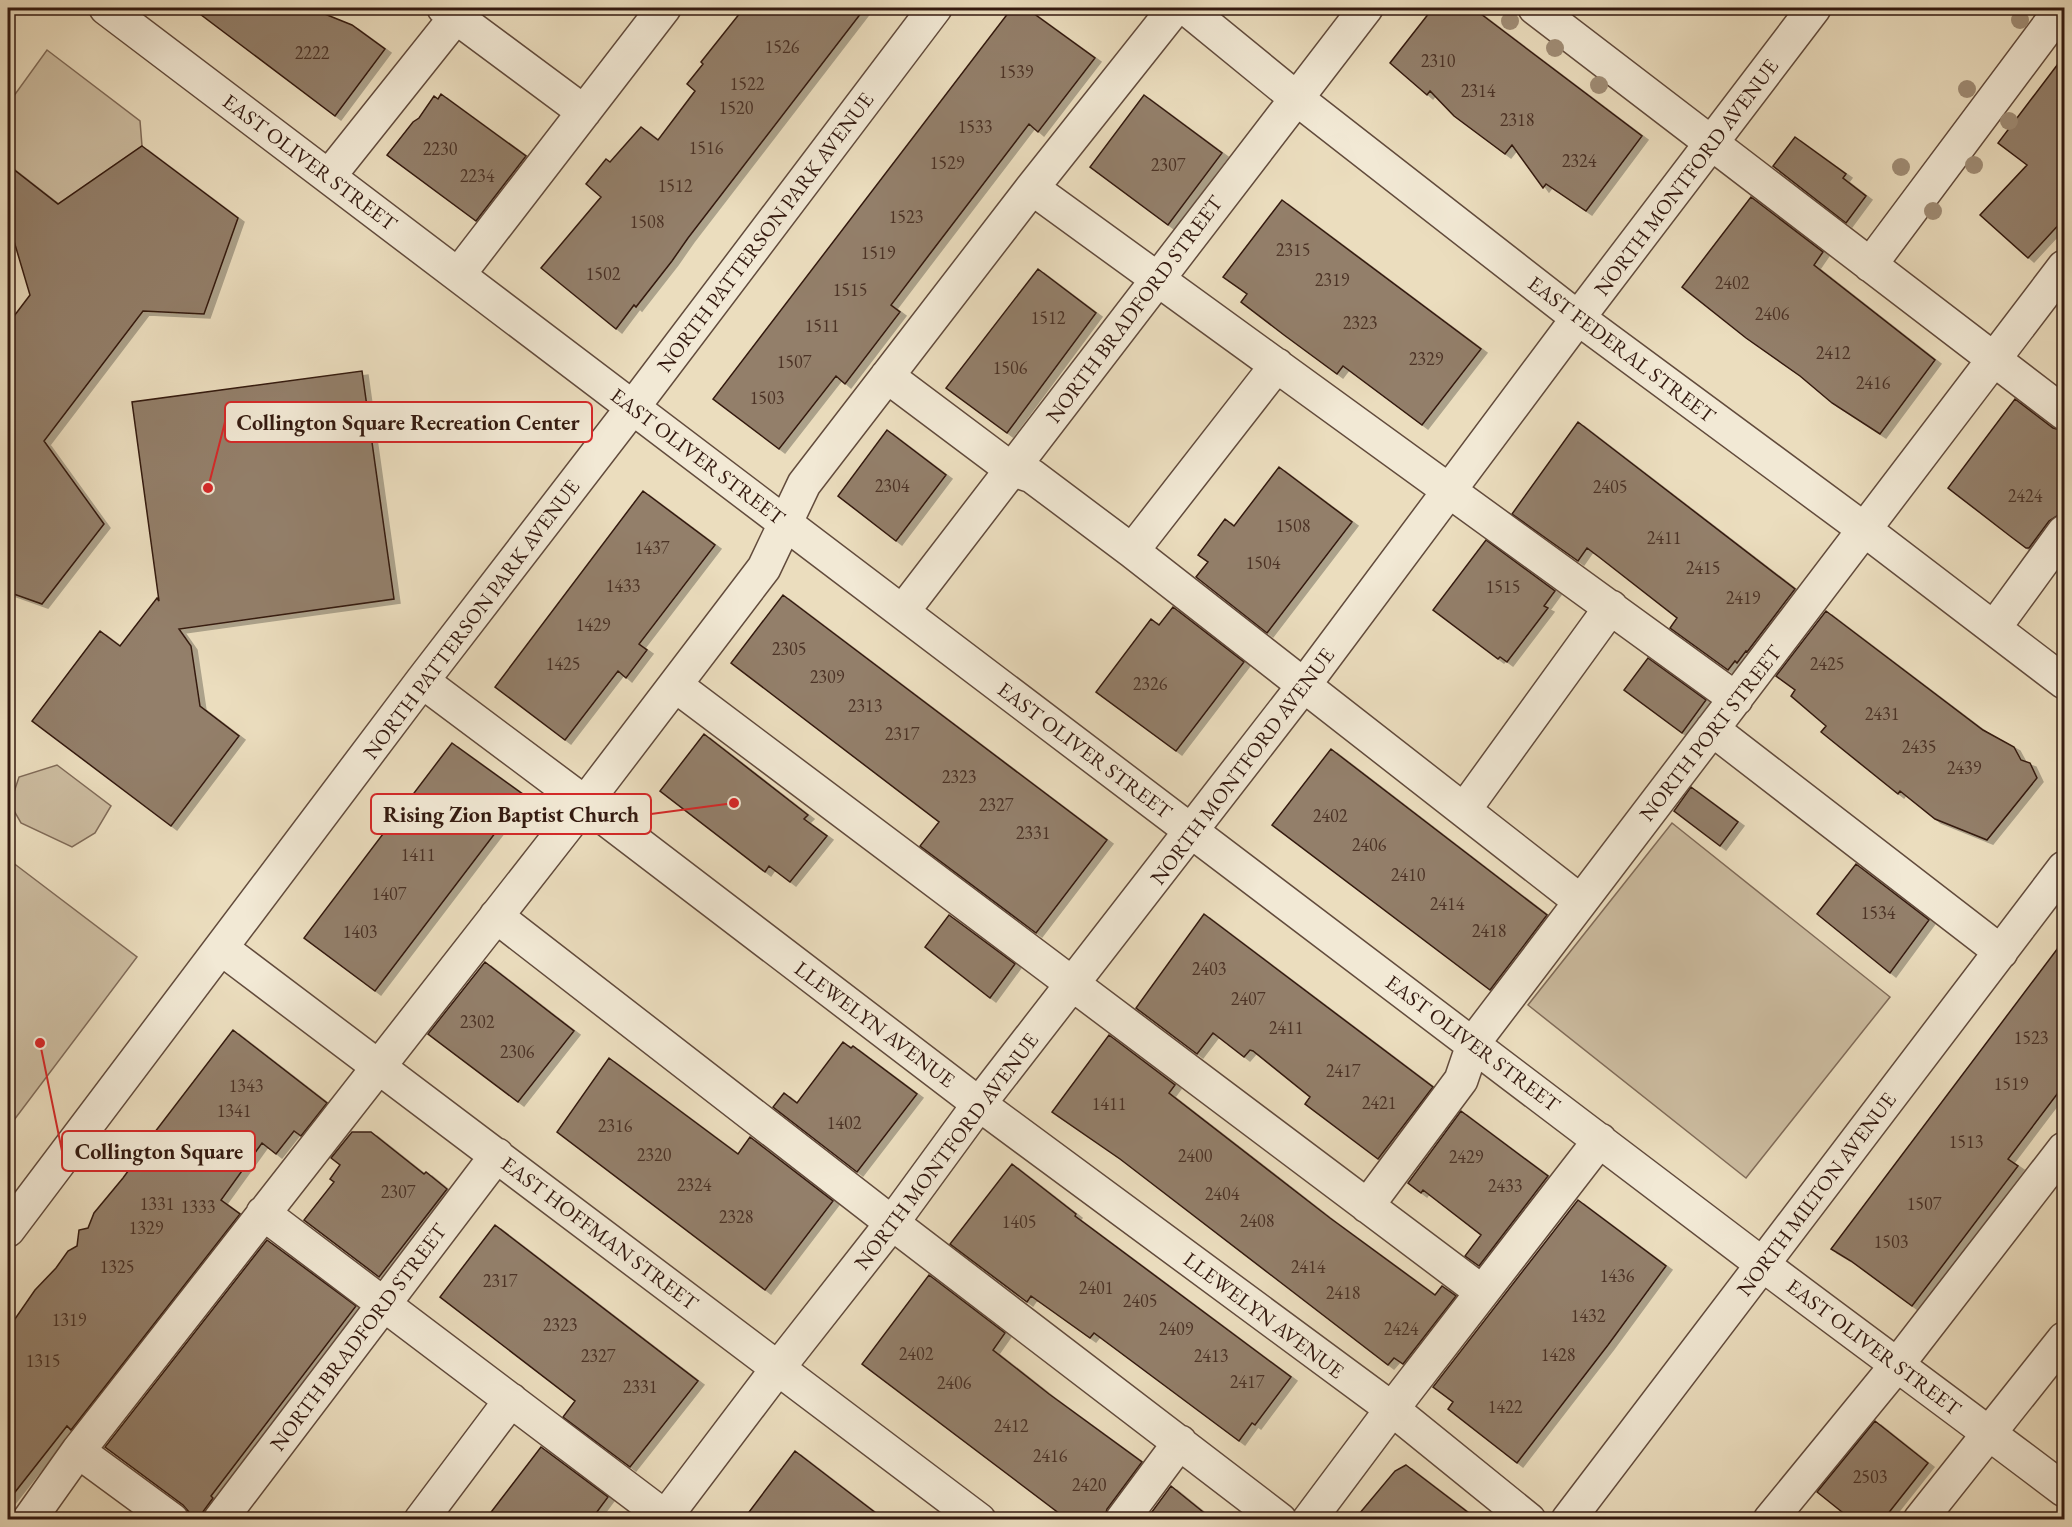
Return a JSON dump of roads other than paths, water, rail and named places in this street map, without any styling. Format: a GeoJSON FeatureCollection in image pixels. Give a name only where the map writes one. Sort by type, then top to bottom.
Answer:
{"type":"FeatureCollection","features":[{"type":"Feature","properties":{"kind":"street","name":"EAST OLIVER STREET"},"geometry":{"type":"LineString","coordinates":[[106,8],[2064,1490]]}},
{"type":"Feature","properties":{"kind":"street"},"geometry":{"type":"LineString","coordinates":[[458,274],[664,8]]}},
{"type":"Feature","properties":{"kind":"street","name":"NORTH PATTERSON PARK AVENUE"},"geometry":{"type":"LineString","coordinates":[[8,1230],[422,681],[935,8]]}},
{"type":"Feature","properties":{"kind":"street"},"geometry":{"type":"LineString","coordinates":[[29,1520],[78,1451],[585,803],[764,568],[804,484],[1032,188],[1175,8]]}},
{"type":"Feature","properties":{"kind":"street","name":"EAST FEDERAL STREET"},"geometry":{"type":"LineString","coordinates":[[1186,8],[1296,98],[1578,318],[1865,530],[2064,682]]}},
{"type":"Feature","properties":{"kind":"street","name":"NORTH BRADFORD STREET"},"geometry":{"type":"LineString","coordinates":[[903,611],[1366,8]]}},
{"type":"Feature","properties":{"kind":"street"},"geometry":{"type":"LineString","coordinates":[[1535,8],[1568,17],[1712,143],[2064,413]]}},
{"type":"Feature","properties":{"kind":"street","name":"NORTH MONTFORD AVENUE"},"geometry":{"type":"LineString","coordinates":[[666,1518],[980,1104],[1304,686],[1578,318],[1814,8]]}},
{"type":"Feature","properties":{"kind":"street"},"geometry":{"type":"LineString","coordinates":[[1870,265],[2062,8]]}},
{"type":"Feature","properties":{"kind":"street"},"geometry":{"type":"LineString","coordinates":[[329,176],[454,11],[584,112]]}},
{"type":"Feature","properties":{"kind":"street"},"geometry":{"type":"LineString","coordinates":[[1032,188],[1736,699]]}},
{"type":"Feature","properties":{"kind":"street","name":"NORTH PORT STREET"},"geometry":{"type":"LineString","coordinates":[[1368,1206],[1461,1080],[1474,1042],[2064,267]]}},
{"type":"Feature","properties":{"kind":"street"},"geometry":{"type":"LineString","coordinates":[[1132,551],[1277,365]]}},
{"type":"Feature","properties":{"kind":"street"},"geometry":{"type":"LineString","coordinates":[[887,376],[1011,470],[1032,477],[1132,551],[1580,901]]}},
{"type":"Feature","properties":{"kind":"street"},"geometry":{"type":"LineString","coordinates":[[1994,628],[2064,532]]}},
{"type":"Feature","properties":{"kind":"street"},"geometry":{"type":"LineString","coordinates":[[1464,810],[1611,608]]}},
{"type":"Feature","properties":{"kind":"street","name":"LLEWELYN AVENUE"},"geometry":{"type":"LineString","coordinates":[[422,681],[980,1104],[1392,1409],[1529,1520]]}},
{"type":"Feature","properties":{"kind":"street"},"geometry":{"type":"LineString","coordinates":[[675,685],[1482,1292]]}},
{"type":"Feature","properties":{"kind":"street"},"geometry":{"type":"LineString","coordinates":[[1712,729],[2001,952]]}},
{"type":"Feature","properties":{"kind":"street","name":"NORTH MILTON AVENUE"},"geometry":{"type":"LineString","coordinates":[[1568,1520],[2064,868]]}},
{"type":"Feature","properties":{"kind":"street"},"geometry":{"type":"LineString","coordinates":[[496,916],[1280,1520]]}},
{"type":"Feature","properties":{"kind":"street","name":"EAST HOFFMAN STREET"},"geometry":{"type":"LineString","coordinates":[[221,948],[979,1520]]}},
{"type":"Feature","properties":{"kind":"street"},"geometry":{"type":"LineString","coordinates":[[1309,1520],[1600,1140]]}},
{"type":"Feature","properties":{"kind":"street"},"geometry":{"type":"LineString","coordinates":[[1770,1520],[1897,1365],[2064,1149]]}},
{"type":"Feature","properties":{"kind":"street","name":"NORTH BRADFORD STREET"},"geometry":{"type":"LineString","coordinates":[[220,1520],[497,1155]]}},
{"type":"Feature","properties":{"kind":"street"},"geometry":{"type":"LineString","coordinates":[[263,1213],[666,1518]]}},
{"type":"Feature","properties":{"kind":"street"},"geometry":{"type":"LineString","coordinates":[[1920,1520],[2064,1339]]}},
{"type":"Feature","properties":{"kind":"street"},"geometry":{"type":"LineString","coordinates":[[421,1520],[511,1400]]}},
{"type":"Feature","properties":{"kind":"street"},"geometry":{"type":"LineString","coordinates":[[1122,1520],[1179,1442]]}},
{"type":"Feature","properties":{"kind":"street"},"geometry":{"type":"LineString","coordinates":[[78,1451],[172,1520]]}},
{"type":"Feature","properties":{"kind":"place","name":"Collington Square Recreation Center"},"geometry":{"type":"Point","coordinates":[208,488]}},
{"type":"Feature","properties":{"kind":"place","name":"Rising Zion Baptist Church"},"geometry":{"type":"Point","coordinates":[734,803]}},
{"type":"Feature","properties":{"kind":"place","name":"Collington Square"},"geometry":{"type":"Point","coordinates":[40,1043]}}]}
